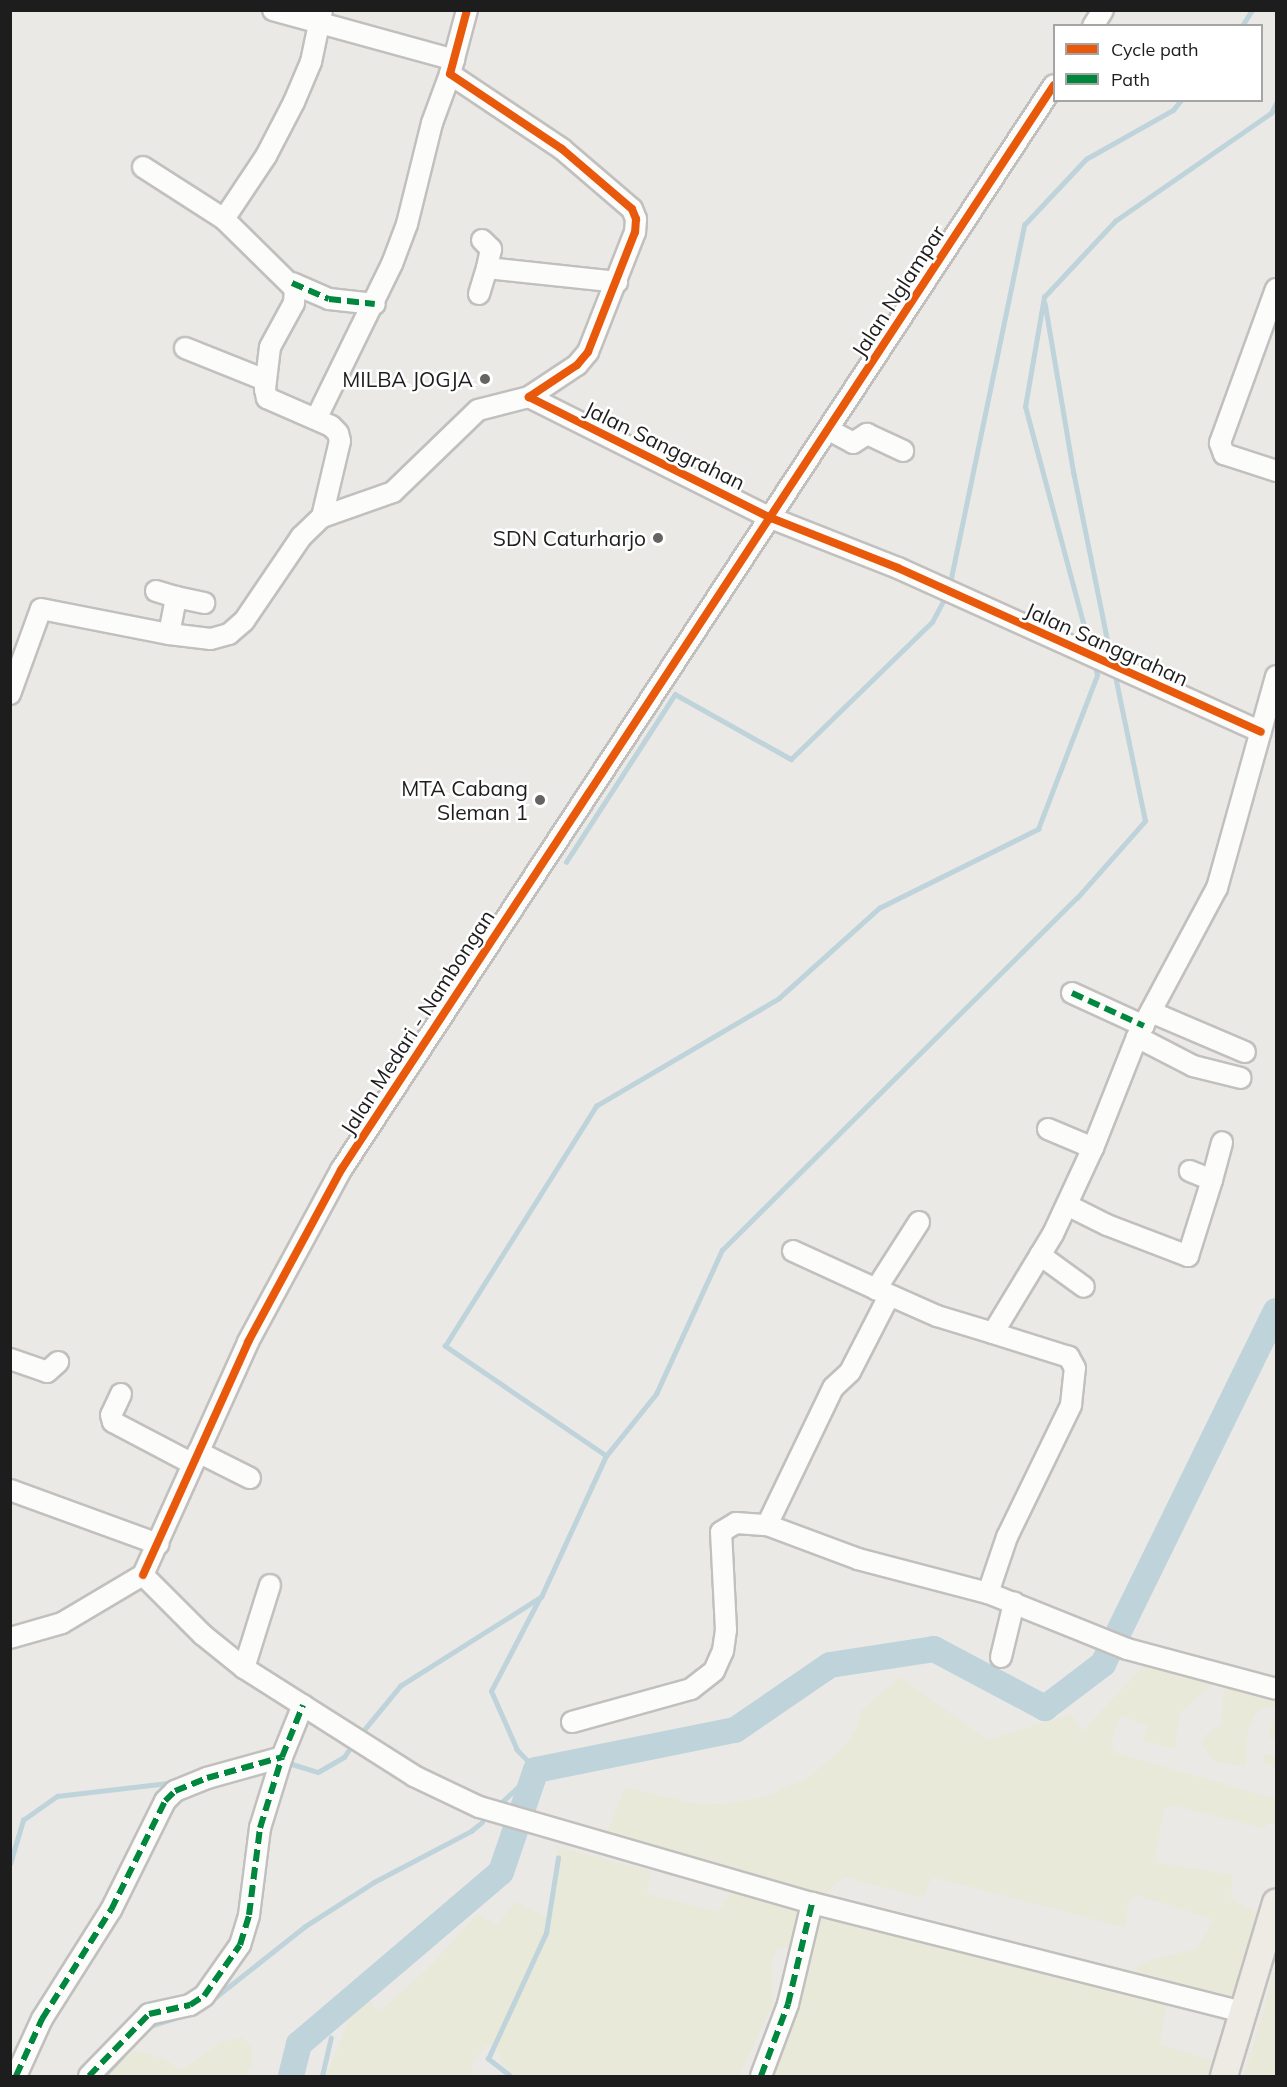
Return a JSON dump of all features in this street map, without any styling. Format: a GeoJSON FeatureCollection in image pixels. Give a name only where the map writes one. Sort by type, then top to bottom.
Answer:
{"type":"FeatureCollection","features":[{"type":"Feature","properties":{"kind":"main road"},"geometry":{"type":"LineString","coordinates":[[1224,2076],[1276,1903]]}},
{"type":"Feature","properties":{"kind":"street"},"geometry":{"type":"LineString","coordinates":[[10,694],[41,609],[169,634],[211,639],[229,634],[244,621],[301,537],[322,517],[400,487],[478,410],[529,397],[577,365],[588,352],[617,282],[635,232],[632,209],[562,149],[452,67],[321,16],[273,10]]}},
{"type":"Feature","properties":{"kind":"street"},"geometry":{"type":"LineString","coordinates":[[316,420],[375,304],[407,224],[432,123],[452,67],[467,10]]}},
{"type":"Feature","properties":{"kind":"street"},"geometry":{"type":"LineString","coordinates":[[1094,24],[1103,10]]}},
{"type":"Feature","properties":{"kind":"street"},"geometry":{"type":"LineString","coordinates":[[224,219],[266,156],[294,102],[311,62],[321,16]]}},
{"type":"Feature","properties":{"kind":"street","name":"Jalan Nglampar"},"geometry":{"type":"LineString","coordinates":[[771,518],[1053,87]]}},
{"type":"Feature","properties":{"kind":"street"},"geometry":{"type":"LineString","coordinates":[[143,167],[224,219],[292,284],[329,299],[375,304]]}},
{"type":"Feature","properties":{"kind":"street"},"geometry":{"type":"LineString","coordinates":[[479,294],[491,249],[482,240]]}},
{"type":"Feature","properties":{"kind":"street"},"geometry":{"type":"LineString","coordinates":[[487,268],[617,282]]}},
{"type":"Feature","properties":{"kind":"street"},"geometry":{"type":"LineString","coordinates":[[292,284],[294,303],[270,347],[265,380],[267,398],[331,426],[340,441],[322,517]]}},
{"type":"Feature","properties":{"kind":"street"},"geometry":{"type":"LineString","coordinates":[[1276,290],[1220,443],[1224,454],[1276,471]]}},
{"type":"Feature","properties":{"kind":"street"},"geometry":{"type":"LineString","coordinates":[[185,348],[265,380]]}},
{"type":"Feature","properties":{"kind":"street","name":"Jalan Sanggrahan"},"geometry":{"type":"LineString","coordinates":[[529,397],[771,518],[898,568],[1261,732]]}},
{"type":"Feature","properties":{"kind":"street"},"geometry":{"type":"LineString","coordinates":[[829,430],[853,443],[867,434],[903,451]]}},
{"type":"Feature","properties":{"kind":"street","name":"Jalan Medari - Nambongan"},"geometry":{"type":"LineString","coordinates":[[144,1575],[248,1342],[341,1170],[771,518]]}},
{"type":"Feature","properties":{"kind":"street"},"geometry":{"type":"LineString","coordinates":[[156,591],[204,603]]}},
{"type":"Feature","properties":{"kind":"street"},"geometry":{"type":"LineString","coordinates":[[169,634],[176,597]]}},
{"type":"Feature","properties":{"kind":"street"},"geometry":{"type":"LineString","coordinates":[[993,1333],[1067,1205],[1144,1025],[1216,888],[1276,676]]}},
{"type":"Feature","properties":{"kind":"street"},"geometry":{"type":"LineString","coordinates":[[1072,993],[1144,1025],[1245,1052]]}},
{"type":"Feature","properties":{"kind":"street"},"geometry":{"type":"LineString","coordinates":[[1144,1025],[1193,1066],[1241,1078]]}},
{"type":"Feature","properties":{"kind":"street"},"geometry":{"type":"LineString","coordinates":[[1048,1129],[1093,1148]]}},
{"type":"Feature","properties":{"kind":"street"},"geometry":{"type":"LineString","coordinates":[[1067,1205],[1107,1226],[1188,1256],[1222,1142]]}},
{"type":"Feature","properties":{"kind":"street"},"geometry":{"type":"LineString","coordinates":[[1190,1171],[1212,1180]]}},
{"type":"Feature","properties":{"kind":"street"},"geometry":{"type":"LineString","coordinates":[[767,1525],[833,1388],[850,1372],[882,1293],[919,1222]]}},
{"type":"Feature","properties":{"kind":"street"},"geometry":{"type":"LineString","coordinates":[[793,1251],[882,1293],[993,1333],[1070,1357],[1075,1368],[1071,1405],[1007,1537],[988,1593]]}},
{"type":"Feature","properties":{"kind":"street"},"geometry":{"type":"LineString","coordinates":[[1040,1255],[1084,1287]]}},
{"type":"Feature","properties":{"kind":"street"},"geometry":{"type":"LineString","coordinates":[[10,1359],[47,1372],[58,1362]]}},
{"type":"Feature","properties":{"kind":"street"},"geometry":{"type":"LineString","coordinates":[[121,1394],[111,1415],[113,1422],[195,1458],[250,1478]]}},
{"type":"Feature","properties":{"kind":"street"},"geometry":{"type":"LineString","coordinates":[[10,1490],[158,1544]]}},
{"type":"Feature","properties":{"kind":"street"},"geometry":{"type":"LineString","coordinates":[[572,1722],[691,1689],[714,1671],[723,1651],[726,1630],[721,1532],[730,1524],[767,1525],[858,1559],[988,1593],[1128,1649],[1276,1689]]}},
{"type":"Feature","properties":{"kind":"street"},"geometry":{"type":"LineString","coordinates":[[10,1638],[62,1623],[144,1575],[203,1635],[244,1668],[414,1776],[501,1815],[812,1903],[1242,2012]]}},
{"type":"Feature","properties":{"kind":"street"},"geometry":{"type":"LineString","coordinates":[[244,1668],[270,1585]]}},
{"type":"Feature","properties":{"kind":"street"},"geometry":{"type":"LineString","coordinates":[[1001,1657],[1014,1603]]}},
{"type":"Feature","properties":{"kind":"street"},"geometry":{"type":"LineString","coordinates":[[89,2076],[149,2014],[190,2005],[204,1996],[223,1973],[246,1931],[260,1828],[282,1757],[303,1705]]}},
{"type":"Feature","properties":{"kind":"street"},"geometry":{"type":"LineString","coordinates":[[16,2076],[42,2019],[111,1910],[165,1801],[175,1791],[207,1778],[282,1757]]}},
{"type":"Feature","properties":{"kind":"street"},"geometry":{"type":"LineString","coordinates":[[761,2076],[788,2004],[812,1903]]}},
{"type":"Feature","properties":{"kind":"shaded area"},"geometry":{"type":"Polygon","coordinates":[[[1150,1659],[1276,1700],[1276,1710],[1267,1706],[1255,1715],[1248,1730],[1245,1767],[1215,1762],[1201,1744],[1207,1733],[1221,1725],[1224,1688],[1213,1684],[1180,1713],[1175,1750],[1143,1740],[1148,1726],[1121,1716],[1112,1739],[1113,1752],[1276,1799],[1276,1826],[1268,1823],[1264,1828],[1176,1806],[1164,1808],[1155,1862],[1233,1875],[1231,1899],[1266,1917],[1239,2006],[1127,1982],[1135,1968],[1149,1960],[1197,1949],[1213,1920],[1136,1895],[1128,1903],[1126,1928],[932,1877],[923,1898],[845,1877],[816,1901],[602,1846],[625,1787],[692,1803],[720,1804],[765,1797],[809,1777],[844,1747],[855,1730],[861,1710],[900,1677],[988,1740],[1071,1714],[1082,1731],[1150,1659]]]}},
{"type":"Feature","properties":{"kind":"shaded area"},"geometry":{"type":"Polygon","coordinates":[[[1276,1710],[1276,1739],[1268,1737],[1276,1710]]]}},
{"type":"Feature","properties":{"kind":"shaded area"},"geometry":{"type":"Polygon","coordinates":[[[1264,1755],[1276,1755],[1276,1768],[1262,1762],[1264,1755]]]}},
{"type":"Feature","properties":{"kind":"shaded area"},"geometry":{"type":"Polygon","coordinates":[[[558,1847],[651,1871],[647,1894],[719,1912],[731,1891],[800,1909],[790,1947],[778,1949],[772,1961],[773,2004],[739,2076],[514,2076],[501,2062],[495,2044],[486,2046],[472,2064],[472,2076],[326,2076],[356,2002],[368,1999],[379,2012],[430,1966],[477,1914],[497,1925],[515,1901],[549,1919],[558,1847]]]}},
{"type":"Feature","properties":{"kind":"shaded area"},"geometry":{"type":"Polygon","coordinates":[[[815,1913],[1167,2003],[1160,2044],[1220,2063],[1216,2076],[762,2076],[815,1913]]]}},
{"type":"Feature","properties":{"kind":"shaded area"},"geometry":{"type":"Polygon","coordinates":[[[1276,1967],[1276,2076],[1244,2076],[1275,1970],[1276,1967]]]}},
{"type":"Feature","properties":{"kind":"shaded area"},"geometry":{"type":"Polygon","coordinates":[[[243,2037],[253,2049],[252,2065],[245,2076],[98,2076],[136,2050],[165,2059],[181,2070],[221,2042],[243,2037]]]}},
{"type":"Feature","properties":{"kind":"waterway"},"geometry":{"type":"LineString","coordinates":[[1243,24],[1252,10]]}},
{"type":"Feature","properties":{"kind":"waterway"},"geometry":{"type":"LineString","coordinates":[[950,583],[1024,225],[1086,159],[1173,110],[1179,102]]}},
{"type":"Feature","properties":{"kind":"waterway"},"geometry":{"type":"LineString","coordinates":[[1090,649],[1025,407],[1044,297],[1115,221],[1271,113],[1276,103]]}},
{"type":"Feature","properties":{"kind":"waterway"},"geometry":{"type":"LineString","coordinates":[[1045,303],[1074,474],[1111,657]]}},
{"type":"Feature","properties":{"kind":"waterway"},"geometry":{"type":"LineString","coordinates":[[566,862],[675,694],[791,759],[932,622],[946,596]]}},
{"type":"Feature","properties":{"kind":"waterway"},"geometry":{"type":"LineString","coordinates":[[359,1736],[400,1686],[541,1597],[606,1456],[445,1346],[596,1106],[779,998],[879,908],[1038,829],[1097,675],[1094,663]]}},
{"type":"Feature","properties":{"kind":"waterway"},"geometry":{"type":"LineString","coordinates":[[606,1456],[656,1394],[722,1250],[1077,898],[1145,821],[1115,676]]}},
{"type":"Feature","properties":{"kind":"waterway"},"geometry":{"type":"LineString","coordinates":[[291,2076],[299,2044],[501,1872],[536,1770],[735,1730],[830,1665],[934,1649],[1045,1708],[1103,1664],[1276,1311]]}},
{"type":"Feature","properties":{"kind":"waterway"},"geometry":{"type":"LineString","coordinates":[[502,1802],[536,1770],[517,1750],[491,1691],[539,1599]]}},
{"type":"Feature","properties":{"kind":"waterway"},"geometry":{"type":"LineString","coordinates":[[286,1766],[292,1764],[318,1772],[344,1757],[354,1742]]}},
{"type":"Feature","properties":{"kind":"waterway"},"geometry":{"type":"LineString","coordinates":[[10,1864],[23,1820],[57,1796],[176,1782]]}},
{"type":"Feature","properties":{"kind":"waterway"},"geometry":{"type":"LineString","coordinates":[[212,2000],[304,1927],[374,1882],[471,1831],[482,1822]]}},
{"type":"Feature","properties":{"kind":"waterway"},"geometry":{"type":"LineString","coordinates":[[510,2076],[488,2059],[546,1933],[558,1858]]}},
{"type":"Feature","properties":{"kind":"waterway"},"geometry":{"type":"LineString","coordinates":[[146,2027],[175,2018]]}},
{"type":"Feature","properties":{"kind":"waterway"},"geometry":{"type":"LineString","coordinates":[[322,2076],[331,2038]]}},
{"type":"Feature","properties":{"kind":"waterway"},"geometry":{"type":"LineString","coordinates":[[104,2076],[122,2056]]}},
{"type":"Feature","properties":{"kind":"marked path"},"geometry":{"type":"LineString","coordinates":[[292,283],[329,299],[375,304]]}},
{"type":"Feature","properties":{"kind":"marked path"},"geometry":{"type":"LineString","coordinates":[[1072,993],[1144,1026]]}},
{"type":"Feature","properties":{"kind":"marked path"},"geometry":{"type":"LineString","coordinates":[[16,2076],[42,2019],[111,1910],[165,1801],[175,1791],[207,1778],[282,1757],[303,1705]]}},
{"type":"Feature","properties":{"kind":"marked path"},"geometry":{"type":"LineString","coordinates":[[89,2076],[149,2014],[190,2005],[204,1996],[240,1945],[249,1915],[260,1828],[282,1757]]}},
{"type":"Feature","properties":{"kind":"marked path"},"geometry":{"type":"LineString","coordinates":[[761,2076],[788,2004],[812,1903]]}},
{"type":"Feature","properties":{"kind":"cycle path"},"geometry":{"type":"LineString","coordinates":[[467,10],[450,74],[562,149],[632,209],[636,219],[635,232],[588,352],[577,365],[529,397],[771,518],[898,568],[1261,732]]}},
{"type":"Feature","properties":{"kind":"cycle path"},"geometry":{"type":"LineString","coordinates":[[143,1575],[248,1342],[341,1170],[1053,87]]}},
{"type":"Feature","properties":{"kind":"place","name":"MILBA JOGJA"},"geometry":{"type":"Point","coordinates":[485,379]}},
{"type":"Feature","properties":{"kind":"place","name":"SDN Caturharjo"},"geometry":{"type":"Point","coordinates":[658,538]}},
{"type":"Feature","properties":{"kind":"place","name":"MTA Cabang Sleman 1"},"geometry":{"type":"Point","coordinates":[540,800]}}]}
